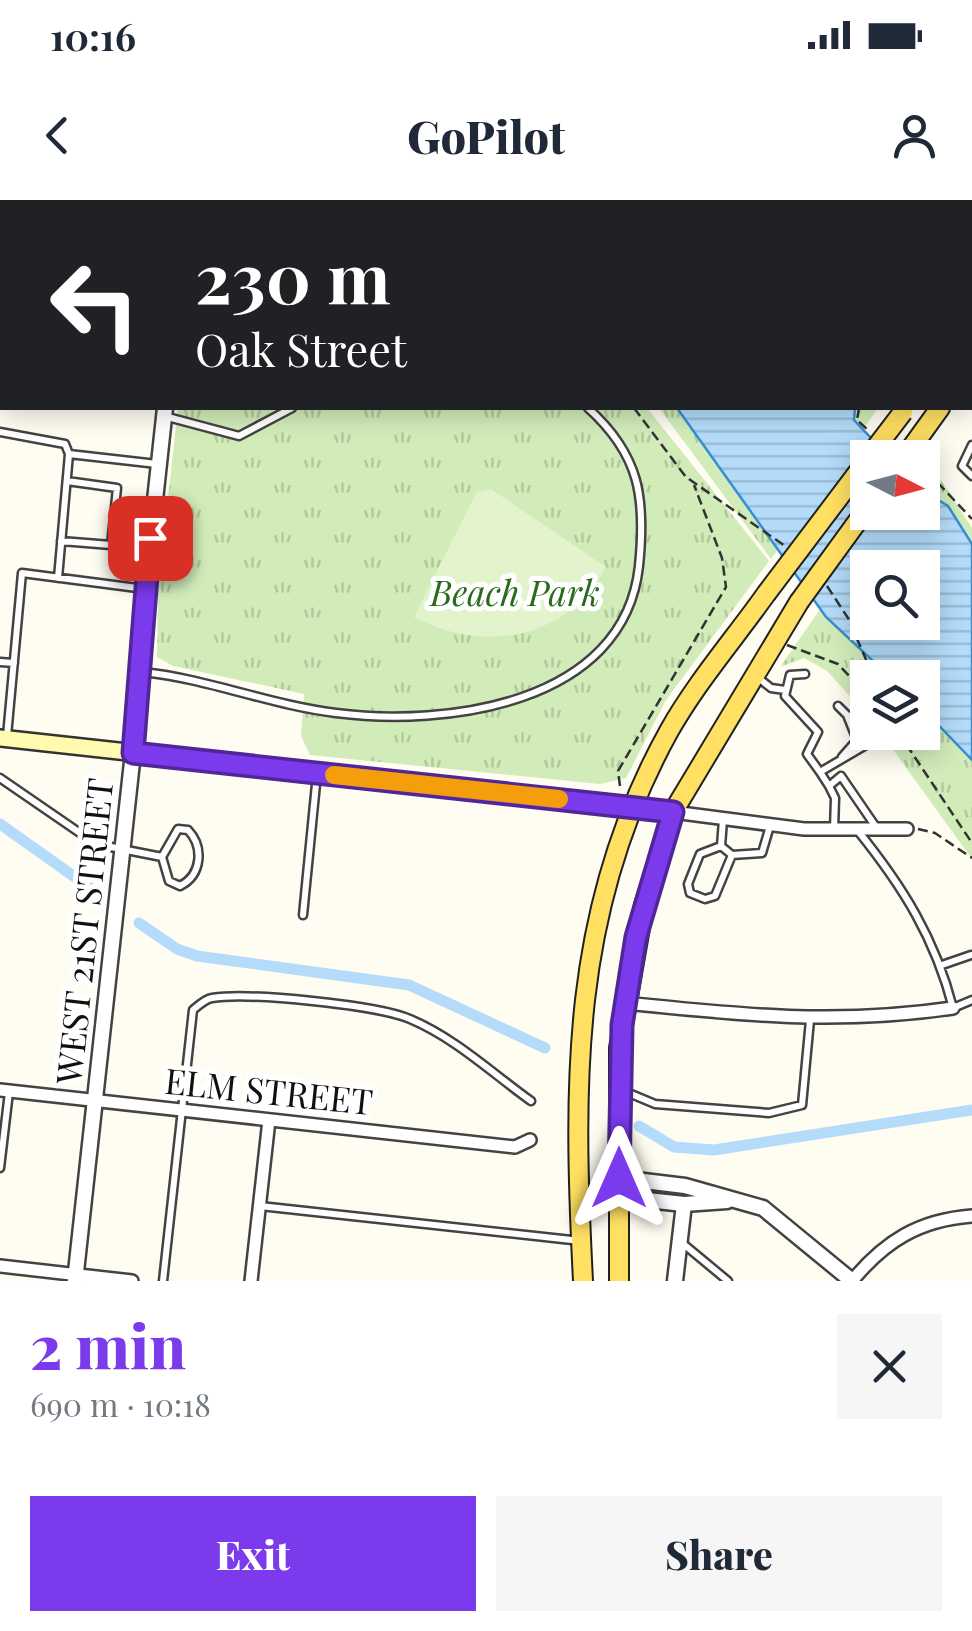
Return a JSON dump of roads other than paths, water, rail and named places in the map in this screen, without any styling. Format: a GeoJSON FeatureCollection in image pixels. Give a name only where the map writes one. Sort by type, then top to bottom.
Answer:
{"type":"FeatureCollection","features":[{"type":"Feature","properties":{"kind":"main road"},"geometry":{"type":"LineString","coordinates":[[882,440],[904,410]]}},
{"type":"Feature","properties":{"kind":"main road"},"geometry":{"type":"LineString","coordinates":[[917,440],[939,410]]}},
{"type":"Feature","properties":{"kind":"main road"},"geometry":{"type":"LineString","coordinates":[[583,1281],[576,1102],[581,1010],[596,928],[632,808],[670,729],[850,482]]}},
{"type":"Feature","properties":{"kind":"main road"},"geometry":{"type":"LineString","coordinates":[[619,1281],[618,1090],[625,1003],[636,937],[673,812],[799,602],[851,530]]}},
{"type":"Feature","properties":{"kind":"main road"},"geometry":{"type":"LineString","coordinates":[[3,738],[673,812]]}},
{"type":"Feature","properties":{"kind":"main road"},"geometry":{"type":"LineString","coordinates":[[581,1246],[594,1281]]}},
{"type":"Feature","properties":{"kind":"street","name":"WEST 21ST STREET"},"geometry":{"type":"LineString","coordinates":[[75,1278],[142,672],[146,589],[164,412]]}},
{"type":"Feature","properties":{"kind":"street"},"geometry":{"type":"LineString","coordinates":[[673,812],[858,832],[907,829]]}},
{"type":"Feature","properties":{"kind":"street"},"geometry":{"type":"LineString","coordinates":[[625,1003],[810,1020],[953,1008]]}},
{"type":"Feature","properties":{"kind":"street","name":"ELM STREET"},"geometry":{"type":"LineString","coordinates":[[4,1091],[515,1147],[530,1140]]}},
{"type":"Feature","properties":{"kind":"street"},"geometry":{"type":"LineString","coordinates":[[251,1281],[268,1120]]}},
{"type":"Feature","properties":{"kind":"street"},"geometry":{"type":"LineString","coordinates":[[619,1188],[685,1186],[738,1200],[773,1215],[852,1281],[894,1238],[928,1223],[972,1216]]}},
{"type":"Feature","properties":{"kind":"street"},"geometry":{"type":"LineString","coordinates":[[619,1188],[684,1204],[738,1200]]}},
{"type":"Feature","properties":{"kind":"street"},"geometry":{"type":"LineString","coordinates":[[675,1281],[684,1204]]}},
{"type":"Feature","properties":{"kind":"street"},"geometry":{"type":"LineString","coordinates":[[0,1266],[75,1278],[132,1281]]}},
{"type":"Feature","properties":{"kind":"lane"},"geometry":{"type":"LineString","coordinates":[[164,412],[239,436],[288,410]]}},
{"type":"Feature","properties":{"kind":"lane"},"geometry":{"type":"LineString","coordinates":[[142,672],[199,680],[334,713],[383,717],[486,707],[544,690],[572,673],[611,634],[625,611],[638,573],[642,533],[638,480],[624,447],[590,410]]}},
{"type":"Feature","properties":{"kind":"lane"},"geometry":{"type":"LineString","coordinates":[[0,432],[65,444],[69,454],[58,578]]}},
{"type":"Feature","properties":{"kind":"lane"},"geometry":{"type":"LineString","coordinates":[[972,445],[962,466],[972,476]]}},
{"type":"Feature","properties":{"kind":"lane"},"geometry":{"type":"LineString","coordinates":[[69,454],[158,464]]}},
{"type":"Feature","properties":{"kind":"lane"},"geometry":{"type":"LineString","coordinates":[[62,541],[111,545],[117,488],[67,480]]}},
{"type":"Feature","properties":{"kind":"lane"},"geometry":{"type":"LineString","coordinates":[[9,570],[146,589]]}},
{"type":"Feature","properties":{"kind":"lane"},"geometry":{"type":"LineString","coordinates":[[3,738],[22,573]]}},
{"type":"Feature","properties":{"kind":"lane"},"geometry":{"type":"LineString","coordinates":[[0,662],[14,664]]}},
{"type":"Feature","properties":{"kind":"lane"},"geometry":{"type":"LineString","coordinates":[[784,690],[790,675],[805,674]]}},
{"type":"Feature","properties":{"kind":"lane"},"geometry":{"type":"LineString","coordinates":[[755,675],[765,685],[784,690],[818,732],[807,754],[835,798],[834,830]]}},
{"type":"Feature","properties":{"kind":"lane"},"geometry":{"type":"LineString","coordinates":[[820,772],[842,756],[858,752],[867,739],[863,726],[838,706]]}},
{"type":"Feature","properties":{"kind":"lane"},"geometry":{"type":"LineString","coordinates":[[303,914],[318,773]]}},
{"type":"Feature","properties":{"kind":"lane"},"geometry":{"type":"LineString","coordinates":[[829,786],[841,776],[878,830]]}},
{"type":"Feature","properties":{"kind":"lane"},"geometry":{"type":"LineString","coordinates":[[0,778],[96,844],[162,857]]}},
{"type":"Feature","properties":{"kind":"lane"},"geometry":{"type":"LineString","coordinates":[[721,846],[724,818]]}},
{"type":"Feature","properties":{"kind":"lane"},"geometry":{"type":"LineString","coordinates":[[732,855],[710,899],[690,893],[709,848],[721,846],[732,855],[762,854],[770,824]]}},
{"type":"Feature","properties":{"kind":"lane"},"geometry":{"type":"LineString","coordinates":[[178,829],[188,830],[198,842],[196,871],[186,884],[173,886],[168,881],[162,857],[178,829]]}},
{"type":"Feature","properties":{"kind":"lane"},"geometry":{"type":"LineString","coordinates":[[858,832],[904,890],[942,965],[953,1008],[972,1000]]}},
{"type":"Feature","properties":{"kind":"lane"},"geometry":{"type":"LineString","coordinates":[[942,965],[971,955]]}},
{"type":"Feature","properties":{"kind":"lane"},"geometry":{"type":"LineString","coordinates":[[163,1281],[193,1010],[209,998],[298,1001],[376,1009],[408,1018],[440,1034],[531,1101]]}},
{"type":"Feature","properties":{"kind":"lane"},"geometry":{"type":"LineString","coordinates":[[618,1090],[655,1104],[769,1114],[802,1105],[810,1020]]}},
{"type":"Feature","properties":{"kind":"lane"},"geometry":{"type":"LineString","coordinates":[[0,1168],[4,1091]]}},
{"type":"Feature","properties":{"kind":"lane"},"geometry":{"type":"LineString","coordinates":[[259,1206],[581,1246]]}},
{"type":"Feature","properties":{"kind":"lane"},"geometry":{"type":"LineString","coordinates":[[680,1242],[728,1281]]}},
{"type":"Feature","properties":{"kind":"water"},"geometry":{"type":"Polygon","coordinates":[[[678,410],[855,410],[854,420],[873,440],[850,440],[850,530],[940,530],[940,501],[948,506],[972,544],[972,760],[940,727],[940,660],[872,660],[851,640],[940,640],[940,550],[850,550],[850,640],[826,617],[678,410]]]}},
{"type":"Feature","properties":{"kind":"waterway"},"geometry":{"type":"LineString","coordinates":[[0,824],[96,892]]}},
{"type":"Feature","properties":{"kind":"waterway"},"geometry":{"type":"LineString","coordinates":[[139,923],[177,949],[197,956],[409,985],[545,1048]]}},
{"type":"Feature","properties":{"kind":"waterway"},"geometry":{"type":"LineString","coordinates":[[639,1126],[674,1147],[714,1150],[972,1110]]}},
{"type":"Feature","properties":{"kind":"park label","name":"Beach Park"},"geometry":{"type":"Point","coordinates":[515,591]}}]}
